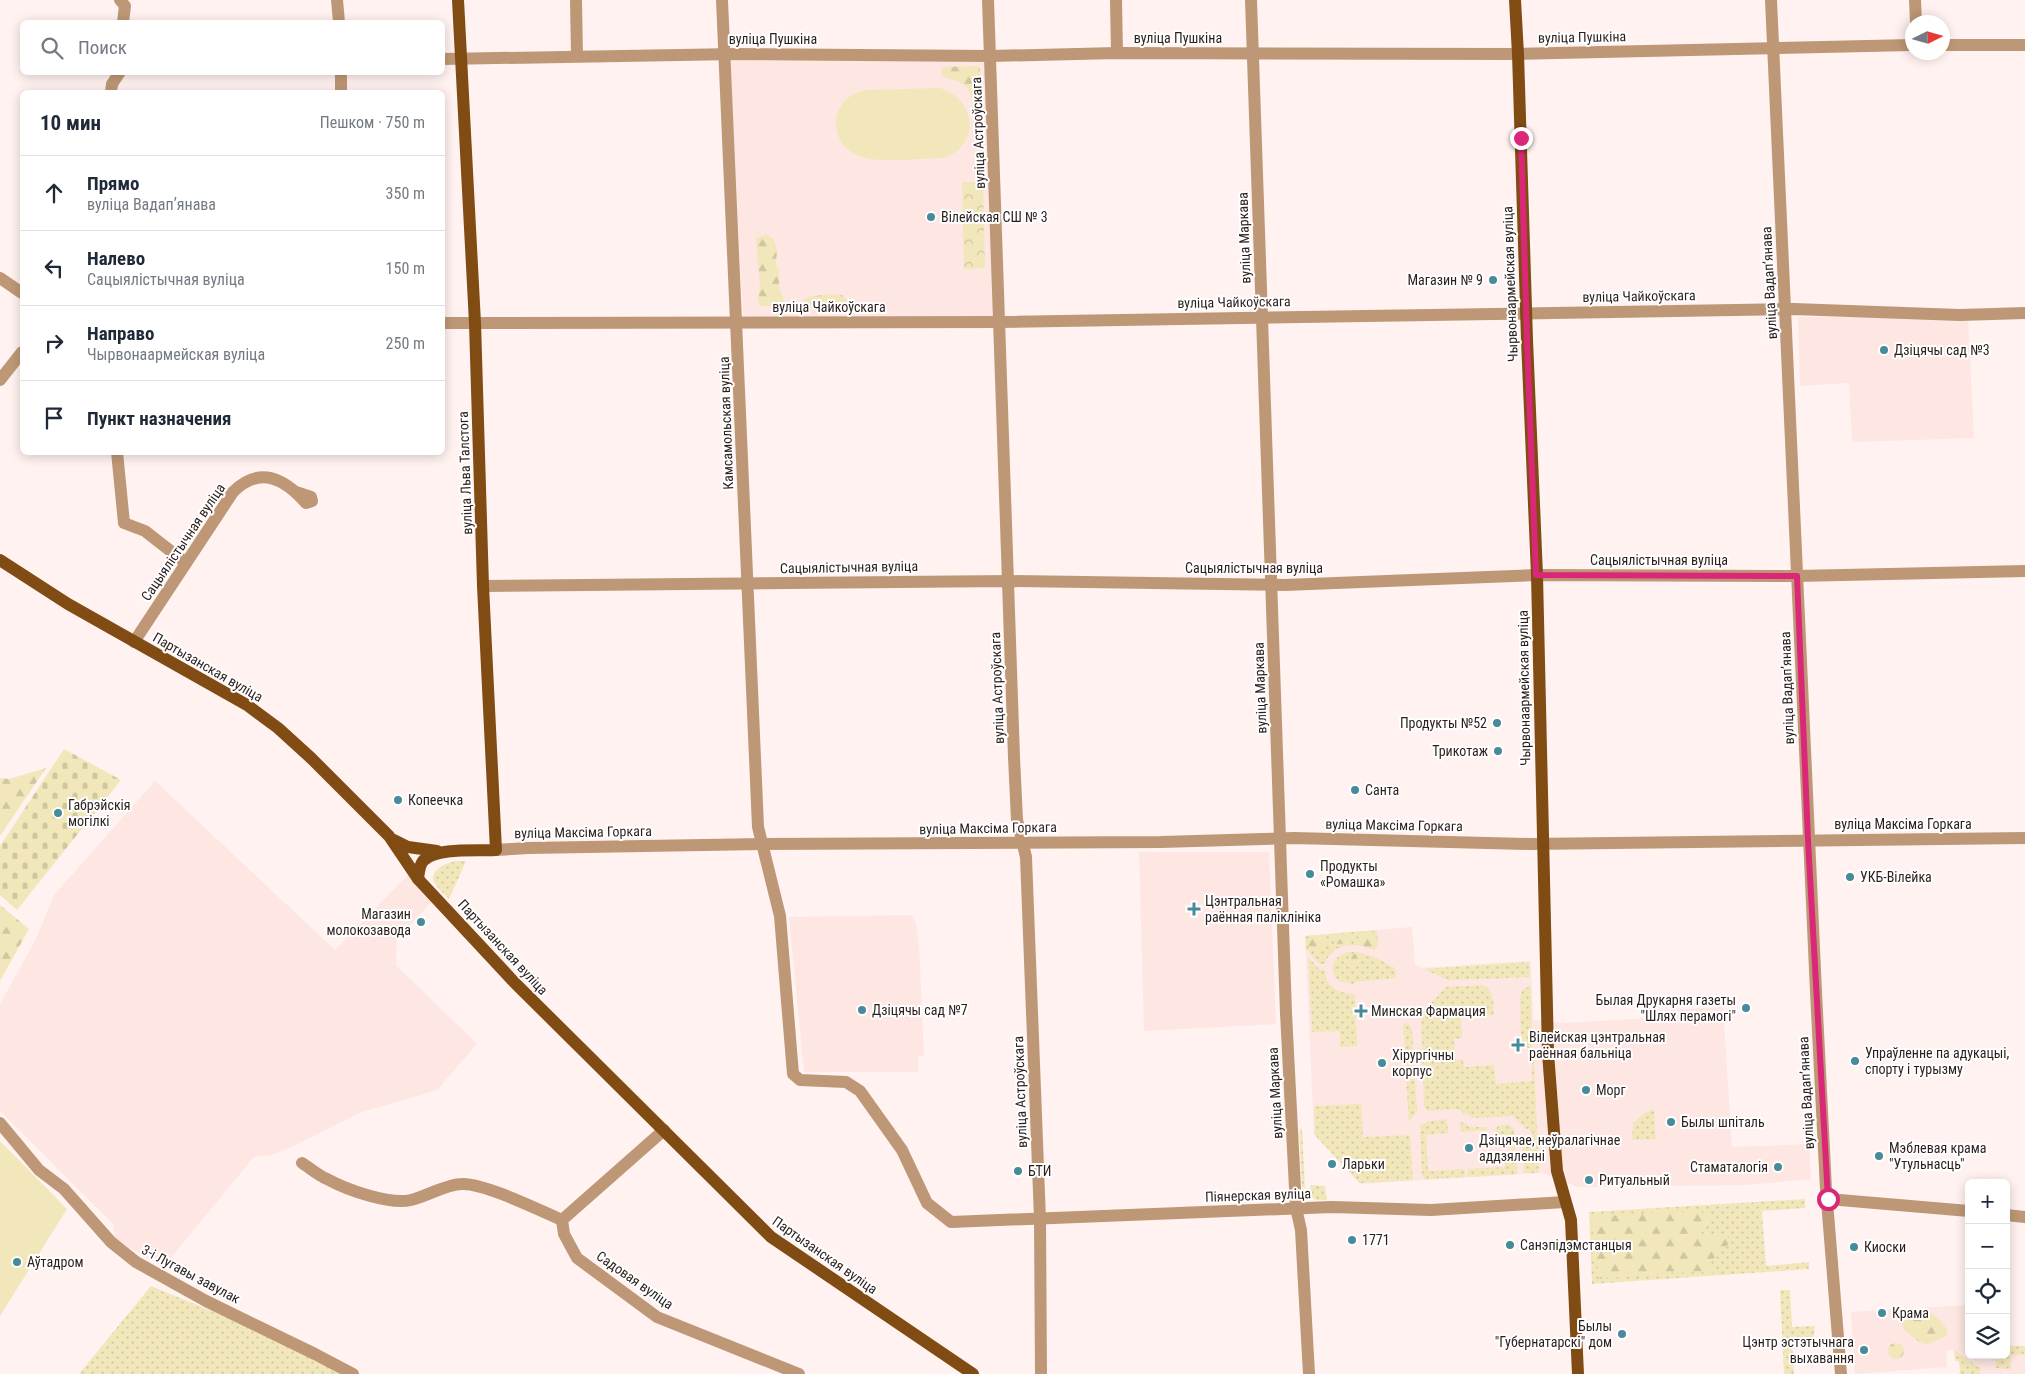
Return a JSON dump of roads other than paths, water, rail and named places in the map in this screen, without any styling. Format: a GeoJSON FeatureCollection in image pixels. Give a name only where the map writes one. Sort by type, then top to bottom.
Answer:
{"type":"FeatureCollection","features":[{"type":"Feature","properties":{"kind":"main road","name":"вуліца Льва Талстога"},"geometry":{"type":"LineString","coordinates":[[458,0],[475,322],[483,586],[496,850]]}},
{"type":"Feature","properties":{"kind":"main road","name":"Чырвонаармейская вуліца"},"geometry":{"type":"LineString","coordinates":[[1515,0],[1536,575],[1548,1053],[1557,1171],[1571,1220],[1578,1374]]}},
{"type":"Feature","properties":{"kind":"main road","name":"Партызанская вуліца"},"geometry":{"type":"LineString","coordinates":[[0,560],[68,604],[247,705],[262,716],[311,758],[389,836],[418,879],[515,983],[771,1237],[973,1374]]}},
{"type":"Feature","properties":{"kind":"main road"},"geometry":{"type":"LineString","coordinates":[[389,836],[408,847],[420,850],[444,852],[496,850]]}},
{"type":"Feature","properties":{"kind":"main road"},"geometry":{"type":"LineString","coordinates":[[418,879],[419,868],[424,860],[444,852]]}},
{"type":"Feature","properties":{"kind":"street"},"geometry":{"type":"LineString","coordinates":[[120,0],[125,6],[124,20]]}},
{"type":"Feature","properties":{"kind":"street"},"geometry":{"type":"LineString","coordinates":[[338,0],[338,20]]}},
{"type":"Feature","properties":{"kind":"street"},"geometry":{"type":"LineString","coordinates":[[576,0],[577,56]]}},
{"type":"Feature","properties":{"kind":"street","name":"Камсамольская вуліца"},"geometry":{"type":"LineString","coordinates":[[722,0],[758,827],[762,844]]}},
{"type":"Feature","properties":{"kind":"street","name":"вуліца Астроўскага"},"geometry":{"type":"LineString","coordinates":[[988,0],[1014,758],[1017,820],[1026,857],[1040,1219],[1041,1374]]}},
{"type":"Feature","properties":{"kind":"street"},"geometry":{"type":"LineString","coordinates":[[1116,0],[1117,53]]}},
{"type":"Feature","properties":{"kind":"street","name":"вуліца Маркава"},"geometry":{"type":"LineString","coordinates":[[1251,0],[1287,1023],[1296,1208],[1301,1230],[1309,1374]]}},
{"type":"Feature","properties":{"kind":"street","name":"вуліца Вадапʼянава"},"geometry":{"type":"LineString","coordinates":[[1771,0],[1808,840],[1828,1199],[1840,1374]]}},
{"type":"Feature","properties":{"kind":"street"},"geometry":{"type":"LineString","coordinates":[[1915,0],[1916,15]]}},
{"type":"Feature","properties":{"kind":"street","name":"вуліца Пушкіна"},"geometry":{"type":"LineString","coordinates":[[445,59],[724,54],[991,56],[1117,53],[1518,54],[1905,45]]}},
{"type":"Feature","properties":{"kind":"street"},"geometry":{"type":"LineString","coordinates":[[1950,45],[2025,45]]}},
{"type":"Feature","properties":{"kind":"street"},"geometry":{"type":"LineString","coordinates":[[341,75],[342,90]]}},
{"type":"Feature","properties":{"kind":"street"},"geometry":{"type":"LineString","coordinates":[[0,278],[20,292]]}},
{"type":"Feature","properties":{"kind":"street","name":"вуліца Чайкоўскага"},"geometry":{"type":"LineString","coordinates":[[445,323],[999,322],[1785,309],[1960,315],[2025,313]]}},
{"type":"Feature","properties":{"kind":"street"},"geometry":{"type":"LineString","coordinates":[[0,380],[20,355]]}},
{"type":"Feature","properties":{"kind":"street"},"geometry":{"type":"LineString","coordinates":[[117,455],[124,523],[145,531],[186,563]]}},
{"type":"Feature","properties":{"kind":"street","name":"Сацыялістычная вуліца"},"geometry":{"type":"LineString","coordinates":[[134,642],[233,492],[244,483],[260,477],[267,477],[280,481],[296,492]]}},
{"type":"Feature","properties":{"kind":"street","name":"Сацыялістычная вуліца"},"geometry":{"type":"LineString","coordinates":[[483,586],[1008,581],[1272,585],[1536,575],[1797,576],[2025,570]]}},
{"type":"Feature","properties":{"kind":"street","name":"вуліца Максіма Горкага"},"geometry":{"type":"LineString","coordinates":[[496,850],[762,844],[1161,842],[1281,838],[1542,843],[2025,838]]}},
{"type":"Feature","properties":{"kind":"street","name":"Піянерская вуліца"},"geometry":{"type":"LineString","coordinates":[[762,844],[780,916],[793,1074],[800,1080],[846,1082],[860,1091],[902,1150],[927,1203],[951,1222],[1332,1207],[1431,1210],[1565,1202]]}},
{"type":"Feature","properties":{"kind":"street","name":"3-і Лугавы завулак"},"geometry":{"type":"LineString","coordinates":[[0,1123],[39,1170],[64,1189],[111,1242],[136,1262],[206,1301],[353,1374]]}},
{"type":"Feature","properties":{"kind":"street"},"geometry":{"type":"LineString","coordinates":[[302,1163],[327,1180],[375,1198],[408,1200],[431,1195],[447,1187],[463,1184],[489,1190],[562,1220],[664,1130]]}},
{"type":"Feature","properties":{"kind":"street"},"geometry":{"type":"LineString","coordinates":[[1828,1199],[1965,1212]]}},
{"type":"Feature","properties":{"kind":"street"},"geometry":{"type":"LineString","coordinates":[[2010,1215],[2025,1217]]}},
{"type":"Feature","properties":{"kind":"street","name":"Садовая вуліца"},"geometry":{"type":"LineString","coordinates":[[562,1220],[564,1234],[577,1258],[657,1317],[799,1374]]}},
{"type":"Feature","properties":{"kind":"place","name":"Вілейская СШ № 3"},"geometry":{"type":"Point","coordinates":[931,217]}},
{"type":"Feature","properties":{"kind":"place","name":"Магазин № 9"},"geometry":{"type":"Point","coordinates":[1493,280]}},
{"type":"Feature","properties":{"kind":"place","name":"Дзіцячы сад №3"},"geometry":{"type":"Point","coordinates":[1884,350]}},
{"type":"Feature","properties":{"kind":"place","name":"Продукты №52"},"geometry":{"type":"Point","coordinates":[1497,723]}},
{"type":"Feature","properties":{"kind":"place","name":"Трикотаж"},"geometry":{"type":"Point","coordinates":[1498,751]}},
{"type":"Feature","properties":{"kind":"place","name":"Санта"},"geometry":{"type":"Point","coordinates":[1355,790]}},
{"type":"Feature","properties":{"kind":"place","name":"Копеечка"},"geometry":{"type":"Point","coordinates":[398,800]}},
{"type":"Feature","properties":{"kind":"place","name":"Габрэйскія могілкі"},"geometry":{"type":"Point","coordinates":[58,813]}},
{"type":"Feature","properties":{"kind":"place","name":"Продукты «Ромашка»"},"geometry":{"type":"Point","coordinates":[1310,874]}},
{"type":"Feature","properties":{"kind":"place","name":"УКБ-Вілейка"},"geometry":{"type":"Point","coordinates":[1850,877]}},
{"type":"Feature","properties":{"kind":"place","name":"Цэнтральная раённая паліклініка"},"geometry":{"type":"Point","coordinates":[1194,909]}},
{"type":"Feature","properties":{"kind":"place","name":"Магазин молокозавода"},"geometry":{"type":"Point","coordinates":[421,922]}},
{"type":"Feature","properties":{"kind":"place","name":"Былая Друкарня газеты \"Шлях перамогі\""},"geometry":{"type":"Point","coordinates":[1746,1008]}},
{"type":"Feature","properties":{"kind":"place","name":"Дзіцячы сад №7"},"geometry":{"type":"Point","coordinates":[862,1010]}},
{"type":"Feature","properties":{"kind":"place","name":"Минская Фармация"},"geometry":{"type":"Point","coordinates":[1361,1011]}},
{"type":"Feature","properties":{"kind":"place","name":"Вілейская цэнтральная раённая бальніца"},"geometry":{"type":"Point","coordinates":[1518,1045]}},
{"type":"Feature","properties":{"kind":"place","name":"Упраўленне па адукацыі, спорту і турызму"},"geometry":{"type":"Point","coordinates":[1855,1061]}},
{"type":"Feature","properties":{"kind":"place","name":"Хірургічны корпус"},"geometry":{"type":"Point","coordinates":[1382,1063]}},
{"type":"Feature","properties":{"kind":"place","name":"Морг"},"geometry":{"type":"Point","coordinates":[1586,1090]}},
{"type":"Feature","properties":{"kind":"place","name":"Былы шпіталь"},"geometry":{"type":"Point","coordinates":[1671,1122]}},
{"type":"Feature","properties":{"kind":"place","name":"Дзіцячае, неўралагічнае аддзяленні"},"geometry":{"type":"Point","coordinates":[1469,1148]}},
{"type":"Feature","properties":{"kind":"place","name":"Мэблевая крама \"Утульнасць\""},"geometry":{"type":"Point","coordinates":[1879,1156]}},
{"type":"Feature","properties":{"kind":"place","name":"Ларьки"},"geometry":{"type":"Point","coordinates":[1332,1164]}},
{"type":"Feature","properties":{"kind":"place","name":"Стаматалогія"},"geometry":{"type":"Point","coordinates":[1778,1167]}},
{"type":"Feature","properties":{"kind":"place","name":"БТИ"},"geometry":{"type":"Point","coordinates":[1018,1171]}},
{"type":"Feature","properties":{"kind":"place","name":"Ритуальный"},"geometry":{"type":"Point","coordinates":[1589,1180]}},
{"type":"Feature","properties":{"kind":"place","name":"1771"},"geometry":{"type":"Point","coordinates":[1352,1240]}},
{"type":"Feature","properties":{"kind":"place","name":"Санэпідэмстанцыя"},"geometry":{"type":"Point","coordinates":[1510,1245]}},
{"type":"Feature","properties":{"kind":"place","name":"Киоски"},"geometry":{"type":"Point","coordinates":[1854,1247]}},
{"type":"Feature","properties":{"kind":"place","name":"Аўтадром"},"geometry":{"type":"Point","coordinates":[17,1262]}},
{"type":"Feature","properties":{"kind":"place","name":"Крама"},"geometry":{"type":"Point","coordinates":[1882,1313]}},
{"type":"Feature","properties":{"kind":"place","name":"Былы \"Губернатарскі\" дом"},"geometry":{"type":"Point","coordinates":[1622,1334]}},
{"type":"Feature","properties":{"kind":"place","name":"Цэнтр эстэтычнага выхавання"},"geometry":{"type":"Point","coordinates":[1864,1350]}}]}
